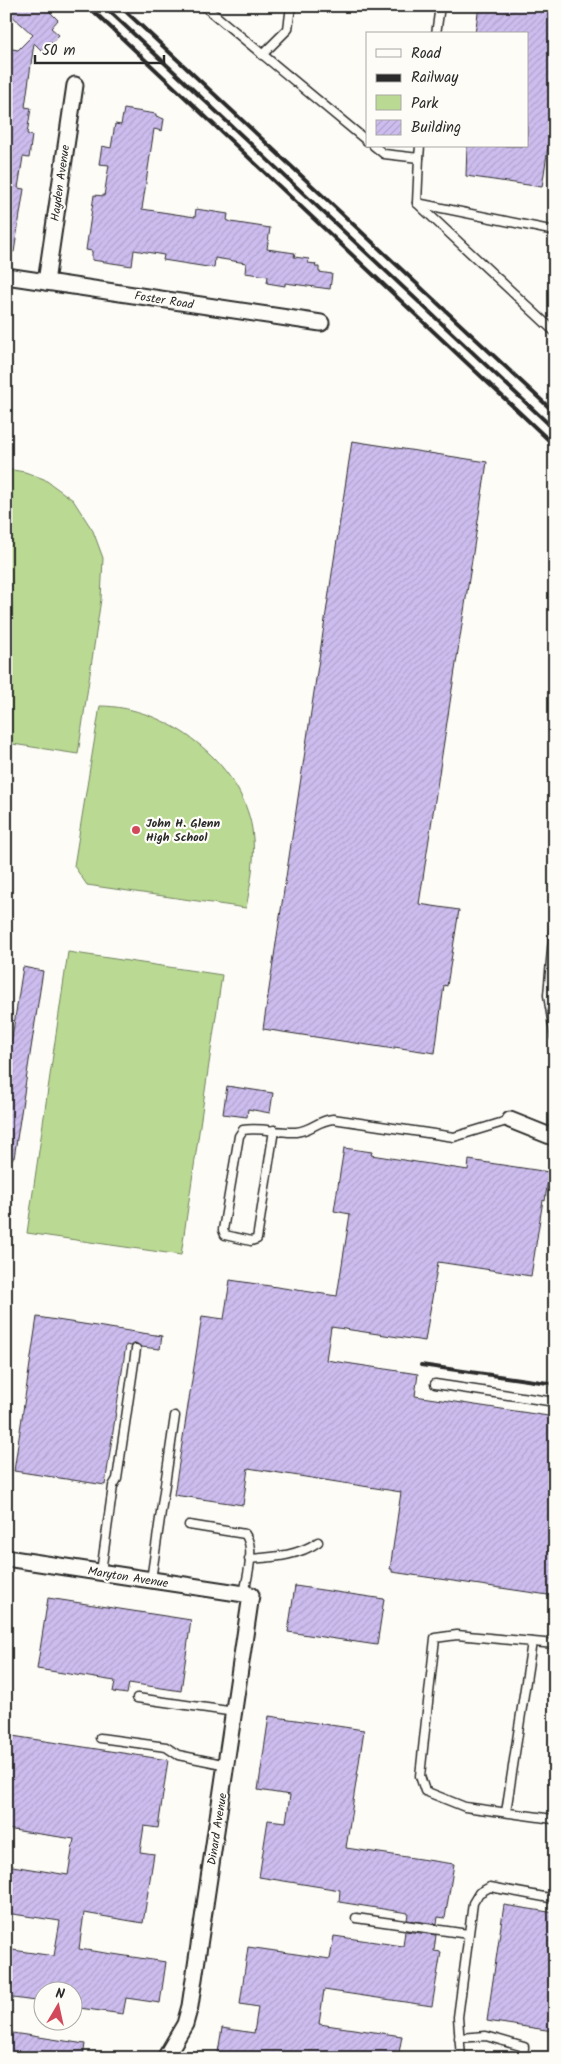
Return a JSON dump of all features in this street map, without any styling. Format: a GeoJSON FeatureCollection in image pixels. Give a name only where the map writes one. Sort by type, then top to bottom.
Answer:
{"type":"FeatureCollection","features":[{"type":"Feature","properties":{"kind":"street","name":"Hayden Avenue"},"geometry":{"type":"LineString","coordinates":[[46,282],[75,85]]}},
{"type":"Feature","properties":{"kind":"street","name":"Foster Road"},"geometry":{"type":"LineString","coordinates":[[6,276],[321,323]]}},
{"type":"Feature","properties":{"kind":"street"},"geometry":{"type":"LineString","coordinates":[[510,1120],[555,1138]]}},
{"type":"Feature","properties":{"kind":"street","name":"Maryton Avenue"},"geometry":{"type":"LineString","coordinates":[[6,1558],[247,1595]]}},
{"type":"Feature","properties":{"kind":"street","name":"Dinard Avenue"},"geometry":{"type":"LineString","coordinates":[[165,2058],[185,2024],[190,2006],[235,1712],[247,1595]]}},
{"type":"Feature","properties":{"kind":"lane"},"geometry":{"type":"LineString","coordinates":[[204,6],[366,140]]}},
{"type":"Feature","properties":{"kind":"lane"},"geometry":{"type":"LineString","coordinates":[[262,55],[288,29],[291,6]]}},
{"type":"Feature","properties":{"kind":"lane"},"geometry":{"type":"LineString","coordinates":[[436,32],[440,6]]}},
{"type":"Feature","properties":{"kind":"lane"},"geometry":{"type":"LineString","coordinates":[[376,148],[384,154],[419,158]]}},
{"type":"Feature","properties":{"kind":"lane"},"geometry":{"type":"LineString","coordinates":[[420,148],[417,203],[555,332]]}},
{"type":"Feature","properties":{"kind":"lane"},"geometry":{"type":"LineString","coordinates":[[417,203],[555,231]]}},
{"type":"Feature","properties":{"kind":"lane"},"geometry":{"type":"LineString","coordinates":[[555,915],[548,995],[555,1038]]}},
{"type":"Feature","properties":{"kind":"lane"},"geometry":{"type":"LineString","coordinates":[[274,1130],[260,1232],[257,1239],[251,1241],[225,1235],[223,1230],[239,1136],[243,1130],[251,1129],[274,1130],[294,1132],[310,1129],[322,1120],[333,1119],[454,1137],[510,1120]]}},
{"type":"Feature","properties":{"kind":"lane"},"geometry":{"type":"LineString","coordinates":[[101,1572],[136,1349]]}},
{"type":"Feature","properties":{"kind":"lane"},"geometry":{"type":"LineString","coordinates":[[435,1384],[555,1402]]}},
{"type":"Feature","properties":{"kind":"lane"},"geometry":{"type":"LineString","coordinates":[[151,1580],[175,1416]]}},
{"type":"Feature","properties":{"kind":"lane"},"geometry":{"type":"LineString","coordinates":[[189,1525],[244,1534],[248,1539],[250,1548],[247,1595]]}},
{"type":"Feature","properties":{"kind":"lane"},"geometry":{"type":"LineString","coordinates":[[249,1559],[287,1555],[306,1550],[318,1542]]}},
{"type":"Feature","properties":{"kind":"lane"},"geometry":{"type":"LineString","coordinates":[[555,1644],[457,1635],[435,1638],[420,1776],[424,1791],[465,1807],[555,1817]]}},
{"type":"Feature","properties":{"kind":"lane"},"geometry":{"type":"LineString","coordinates":[[506,1812],[532,1642]]}},
{"type":"Feature","properties":{"kind":"lane"},"geometry":{"type":"LineString","coordinates":[[137,1698],[235,1712]]}},
{"type":"Feature","properties":{"kind":"lane"},"geometry":{"type":"LineString","coordinates":[[100,1738],[166,1747],[178,1755],[227,1765]]}},
{"type":"Feature","properties":{"kind":"lane"},"geometry":{"type":"LineString","coordinates":[[461,2058],[458,2017],[473,1903],[479,1893],[490,1887],[555,1899]]}},
{"type":"Feature","properties":{"kind":"lane"},"geometry":{"type":"LineString","coordinates":[[356,1918],[468,1934]]}},
{"type":"Feature","properties":{"kind":"lane"},"geometry":{"type":"LineString","coordinates":[[459,2038],[486,2036],[524,2048],[524,2058]]}},
{"type":"Feature","properties":{"kind":"green space"},"geometry":{"type":"Polygon","coordinates":[[[6,469],[25,472],[44,479],[73,500],[93,531],[103,558],[101,599],[78,754],[6,743],[6,469]]]}},
{"type":"Feature","properties":{"kind":"green space"},"geometry":{"type":"Polygon","coordinates":[[[100,706],[125,709],[150,716],[174,727],[197,742],[233,782],[245,804],[252,829],[252,869],[246,908],[87,885],[74,866],[100,706]]]}},
{"type":"Feature","properties":{"kind":"green space"},"geometry":{"type":"Polygon","coordinates":[[[68,952],[222,975],[181,1255],[27,1233],[68,952]]]}},
{"type":"Feature","properties":{"kind":"building"},"geometry":{"type":"Polygon","coordinates":[[[17,6],[44,6],[58,20],[51,28],[59,35],[43,52],[34,43],[25,107],[31,108],[27,134],[32,135],[29,158],[23,157],[18,188],[24,189],[14,252],[6,251],[6,48],[18,50],[33,35],[10,14],[17,6]]]}},
{"type":"Feature","properties":{"kind":"building"},"geometry":{"type":"Polygon","coordinates":[[[479,6],[555,6],[555,142],[549,141],[542,187],[466,176],[467,148],[528,148],[528,32],[475,32],[479,6]]]}},
{"type":"Feature","properties":{"kind":"building"},"geometry":{"type":"Polygon","coordinates":[[[124,109],[156,114],[156,116],[164,119],[162,131],[154,129],[142,209],[195,217],[196,209],[228,214],[227,220],[231,222],[270,228],[267,249],[295,253],[294,257],[309,259],[308,263],[316,264],[315,267],[319,267],[319,272],[332,274],[330,289],[285,283],[285,286],[267,283],[268,276],[245,273],[246,263],[215,258],[214,268],[163,260],[164,255],[134,250],[132,266],[92,260],[92,251],[86,250],[94,195],[104,196],[109,165],[99,164],[102,146],[111,148],[115,124],[121,125],[124,109]]]}},
{"type":"Feature","properties":{"kind":"building"},"geometry":{"type":"Polygon","coordinates":[[[352,441],[487,462],[419,904],[459,910],[447,986],[444,985],[435,1053],[394,1047],[394,1049],[263,1029],[352,441]]]}},
{"type":"Feature","properties":{"kind":"building"},"geometry":{"type":"Polygon","coordinates":[[[23,967],[43,971],[14,1158],[6,1157],[6,1076],[23,967]]]}},
{"type":"Feature","properties":{"kind":"building"},"geometry":{"type":"Polygon","coordinates":[[[227,1086],[273,1093],[270,1113],[248,1109],[247,1117],[223,1114],[227,1086]]]}},
{"type":"Feature","properties":{"kind":"building"},"geometry":{"type":"Polygon","coordinates":[[[344,1148],[372,1152],[371,1155],[468,1170],[469,1160],[549,1172],[531,1276],[438,1262],[425,1341],[331,1327],[326,1360],[418,1374],[415,1396],[555,1417],[555,1596],[392,1572],[392,1569],[390,1569],[401,1492],[248,1468],[243,1505],[174,1495],[202,1316],[224,1319],[230,1280],[337,1296],[350,1214],[334,1211],[344,1148]]]}},
{"type":"Feature","properties":{"kind":"building"},"geometry":{"type":"Polygon","coordinates":[[[37,1317],[162,1336],[160,1349],[141,1347],[136,1343],[131,1346],[126,1345],[105,1485],[14,1471],[37,1317]]]}},
{"type":"Feature","properties":{"kind":"building"},"geometry":{"type":"Polygon","coordinates":[[[295,1586],[384,1599],[377,1645],[288,1632],[295,1586]]]}},
{"type":"Feature","properties":{"kind":"building"},"geometry":{"type":"Polygon","coordinates":[[[48,1598],[191,1620],[181,1691],[129,1683],[127,1694],[113,1692],[115,1681],[37,1669],[48,1598]]]}},
{"type":"Feature","properties":{"kind":"building"},"geometry":{"type":"Polygon","coordinates":[[[269,1716],[364,1730],[346,1848],[454,1864],[445,1918],[438,1917],[437,1924],[407,1920],[408,1913],[339,1902],[340,1890],[259,1877],[268,1820],[286,1822],[290,1795],[258,1790],[269,1716]]]}},
{"type":"Feature","properties":{"kind":"building"},"geometry":{"type":"Polygon","coordinates":[[[6,1735],[168,1760],[158,1828],[144,1826],[140,1852],[154,1854],[143,1923],[84,1913],[79,1949],[166,1962],[160,2003],[126,1998],[123,2014],[82,2008],[82,1982],[32,1982],[32,2001],[6,1997],[6,1949],[54,1956],[60,1921],[6,1913],[6,1865],[68,1875],[74,1839],[6,1829],[6,1735]]]}},
{"type":"Feature","properties":{"kind":"building"},"geometry":{"type":"Polygon","coordinates":[[[504,1905],[555,1913],[555,2017],[553,2031],[487,2021],[504,1905]]]}},
{"type":"Feature","properties":{"kind":"building"},"geometry":{"type":"Polygon","coordinates":[[[405,1931],[436,1935],[434,1951],[441,1952],[432,2006],[324,1990],[319,2024],[402,2036],[398,2058],[217,2058],[222,2028],[254,2033],[258,2007],[240,2004],[248,1947],[330,1959],[334,1936],[403,1946],[405,1931]]]}},
{"type":"Feature","properties":{"kind":"building"},"geometry":{"type":"Polygon","coordinates":[[[6,2032],[85,2044],[83,2058],[6,2058],[6,2032]]]}},
{"type":"Feature","properties":{"kind":"railway"},"geometry":{"type":"LineString","coordinates":[[88,6],[555,446]]}},
{"type":"Feature","properties":{"kind":"railway"},"geometry":{"type":"LineString","coordinates":[[104,6],[555,430]]}},
{"type":"Feature","properties":{"kind":"railway"},"geometry":{"type":"LineString","coordinates":[[120,6],[555,413]]}},
{"type":"Feature","properties":{"kind":"railway"},"geometry":{"type":"LineString","coordinates":[[421,1365],[555,1384]]}},
{"type":"Feature","properties":{"kind":"place","name":"John H. Glenn High School"},"geometry":{"type":"Point","coordinates":[136,830]}}]}
